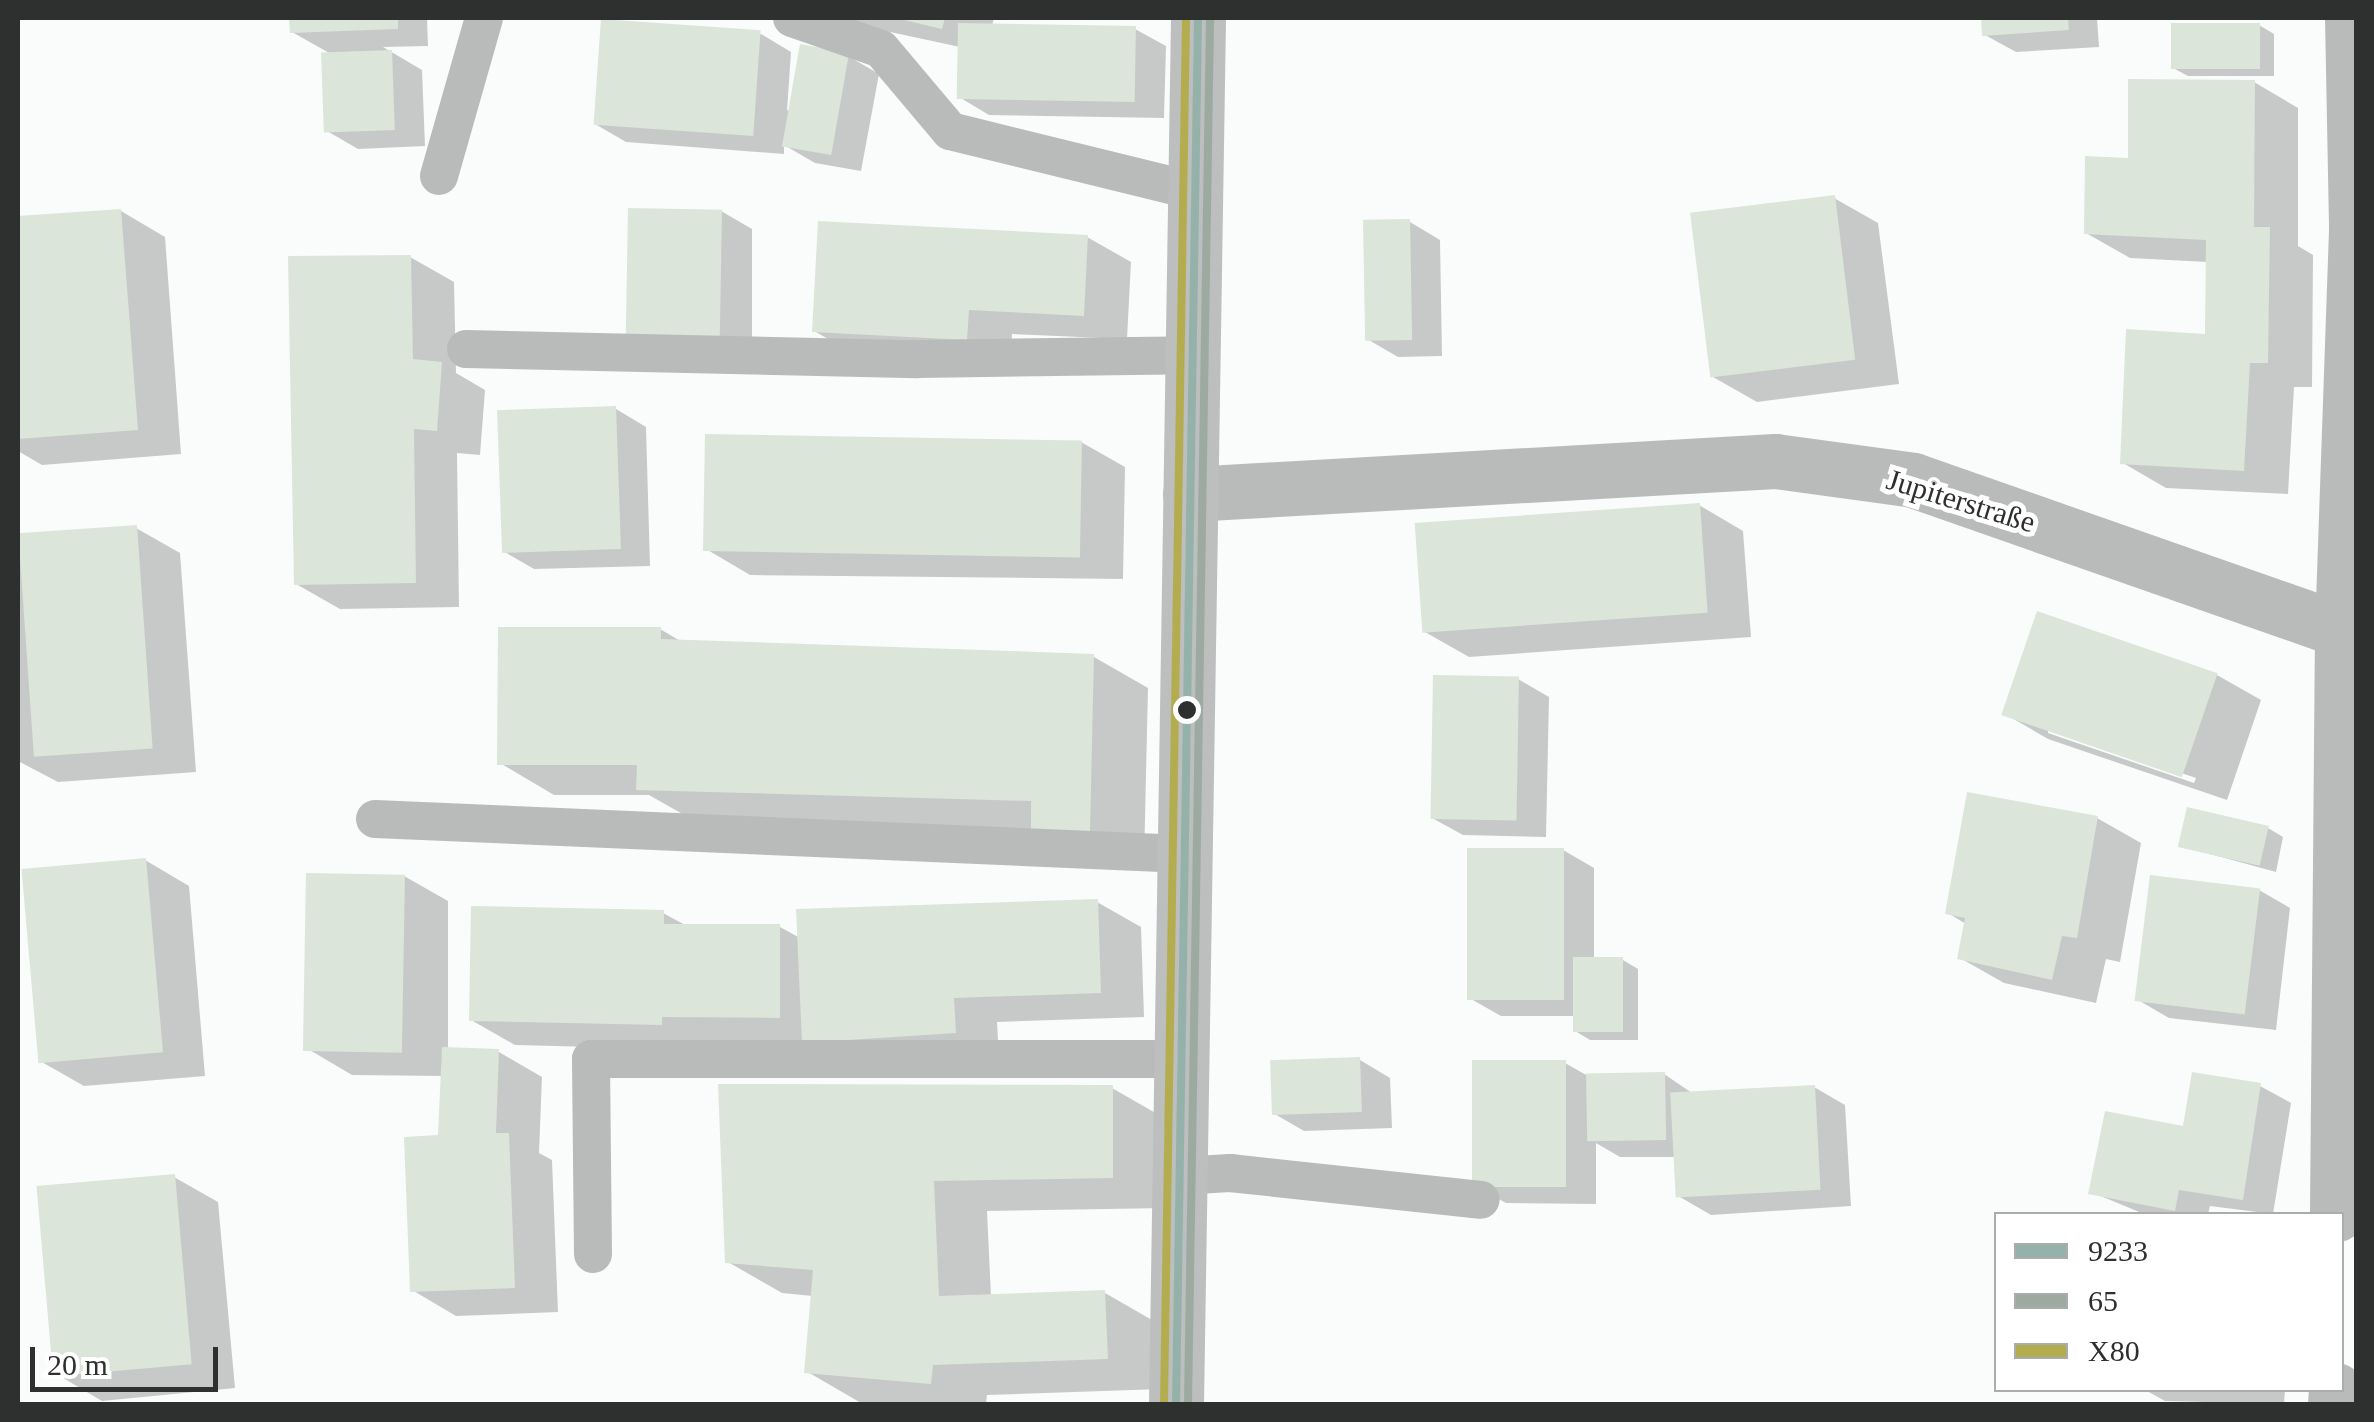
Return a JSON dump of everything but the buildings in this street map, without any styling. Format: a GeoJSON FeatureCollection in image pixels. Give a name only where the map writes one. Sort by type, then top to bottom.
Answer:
{"type":"FeatureCollection","features":[{"type":"Feature","properties":{"kind":"main road"},"geometry":{"type":"LineString","coordinates":[[1176,1404],[1198,18]]}},
{"type":"Feature","properties":{"kind":"street"},"geometry":{"type":"LineString","coordinates":[[2337,1212],[2356,225],[2352,18]]}},
{"type":"Feature","properties":{"kind":"street","name":"Jupiterstraße"},"geometry":{"type":"LineString","coordinates":[[1190,494],[1775,461],[1914,480],[2349,633]]}},
{"type":"Feature","properties":{"kind":"lane"},"geometry":{"type":"LineString","coordinates":[[439,176],[484,18]]}},
{"type":"Feature","properties":{"kind":"lane"},"geometry":{"type":"LineString","coordinates":[[792,18],[881,49],[950,132],[1194,191]]}},
{"type":"Feature","properties":{"kind":"lane"},"geometry":{"type":"LineString","coordinates":[[466,349],[917,359],[1192,355]]}},
{"type":"Feature","properties":{"kind":"lane"},"geometry":{"type":"LineString","coordinates":[[375,819],[1184,854]]}},
{"type":"Feature","properties":{"kind":"lane"},"geometry":{"type":"LineString","coordinates":[[592,1254],[590,1059],[1182,1059]]}},
{"type":"Feature","properties":{"kind":"lane"},"geometry":{"type":"LineString","coordinates":[[1180,1176],[1230,1174],[1481,1200]]}},
{"type":"Feature","properties":{"kind":"transit line","name":"X80"},"geometry":{"type":"LineString","coordinates":[[1164,1404],[1186,18]]}},
{"type":"Feature","properties":{"kind":"transit line","name":"9233"},"geometry":{"type":"LineString","coordinates":[[1176,1404],[1198,18]]}},
{"type":"Feature","properties":{"kind":"transit line","name":"65"},"geometry":{"type":"LineString","coordinates":[[1188,1404],[1210,18]]}}]}
